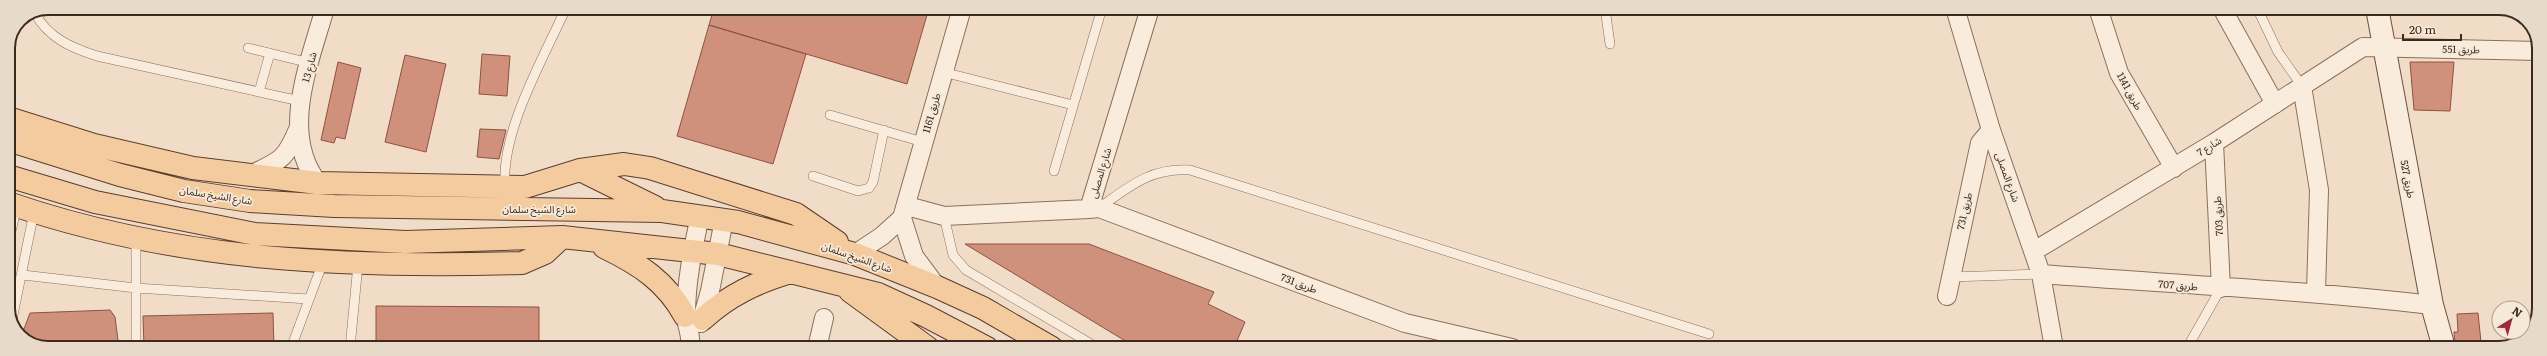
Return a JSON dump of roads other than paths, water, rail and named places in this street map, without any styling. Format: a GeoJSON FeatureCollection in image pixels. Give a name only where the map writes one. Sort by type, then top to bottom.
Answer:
{"type":"FeatureCollection","features":[{"type":"Feature","properties":{"kind":"main road"},"geometry":{"type":"LineString","coordinates":[[15,120],[94,145],[193,168],[248,176],[318,183],[525,187],[580,170],[624,164],[658,171],[796,214],[855,254]]}},
{"type":"Feature","properties":{"kind":"main road","name":"شارع الشيخ سلمان"},"geometry":{"type":"LineString","coordinates":[[15,142],[120,175],[184,191],[250,201],[334,206],[662,211],[724,220],[855,254],[937,287],[984,308],[1040,341]]}},
{"type":"Feature","properties":{"kind":"main road"},"geometry":{"type":"LineString","coordinates":[[580,170],[662,211]]}},
{"type":"Feature","properties":{"kind":"main road"},"geometry":{"type":"LineString","coordinates":[[15,178],[95,202],[255,234],[386,241],[562,237],[594,242],[693,250],[718,254],[792,271],[878,294],[926,316],[974,341]]}},
{"type":"Feature","properties":{"kind":"main road"},"geometry":{"type":"LineString","coordinates":[[20,207],[136,239],[222,254],[358,264],[522,264],[545,253],[562,237]]}},
{"type":"Feature","properties":{"kind":"main road"},"geometry":{"type":"LineString","coordinates":[[594,242],[629,259],[651,273],[670,292],[692,330],[731,296],[760,281],[792,271]]}},
{"type":"Feature","properties":{"kind":"main road"},"geometry":{"type":"LineString","coordinates":[[840,283],[919,341]]}},
{"type":"Feature","properties":{"kind":"street","name":"شارع 13"},"geometry":{"type":"LineString","coordinates":[[299,127],[300,101],[323,15]]}},
{"type":"Feature","properties":{"kind":"street","name":"طريق 1161"},"geometry":{"type":"LineString","coordinates":[[905,212],[923,142],[960,15]]}},
{"type":"Feature","properties":{"kind":"street","name":"شارع المصلى"},"geometry":{"type":"LineString","coordinates":[[905,212],[944,216],[1094,208],[1148,15]]}},
{"type":"Feature","properties":{"kind":"street","name":"شارع المصلى"},"geometry":{"type":"LineString","coordinates":[[1957,15],[1991,130],[2041,274],[2053,341]]}},
{"type":"Feature","properties":{"kind":"street","name":"طريق 1141"},"geometry":{"type":"LineString","coordinates":[[2100,15],[2119,73],[2174,168]]}},
{"type":"Feature","properties":{"kind":"street"},"geometry":{"type":"LineString","coordinates":[[2226,15],[2274,104]]}},
{"type":"Feature","properties":{"kind":"street","name":"طريق 527"},"geometry":{"type":"LineString","coordinates":[[2378,15],[2432,305],[2442,341]]}},
{"type":"Feature","properties":{"kind":"street","name":"شارع 7"},"geometry":{"type":"LineString","coordinates":[[2034,251],[2174,168],[2363,47],[2383,46]]}},
{"type":"Feature","properties":{"kind":"street","name":"طريق 551"},"geometry":{"type":"LineString","coordinates":[[2383,46],[2532,51]]}},
{"type":"Feature","properties":{"kind":"street"},"geometry":{"type":"LineString","coordinates":[[2302,86],[2319,190],[2316,292]]}},
{"type":"Feature","properties":{"kind":"street"},"geometry":{"type":"LineString","coordinates":[[248,176],[274,163],[288,153],[299,127]]}},
{"type":"Feature","properties":{"kind":"street"},"geometry":{"type":"LineString","coordinates":[[299,127],[306,162],[318,183]]}},
{"type":"Feature","properties":{"kind":"street","name":"طريق 731"},"geometry":{"type":"LineString","coordinates":[[1947,296],[1950,276],[1980,144],[1991,130]]}},
{"type":"Feature","properties":{"kind":"street","name":"طريق 703"},"geometry":{"type":"LineString","coordinates":[[2214,143],[2221,288]]}},
{"type":"Feature","properties":{"kind":"street","name":"طريق 731"},"geometry":{"type":"LineString","coordinates":[[1094,208],[1405,323],[1482,341]]}},
{"type":"Feature","properties":{"kind":"street"},"geometry":{"type":"LineString","coordinates":[[855,254],[882,236],[905,212]]}},
{"type":"Feature","properties":{"kind":"street"},"geometry":{"type":"LineString","coordinates":[[905,212],[914,256],[937,287]]}},
{"type":"Feature","properties":{"kind":"street"},"geometry":{"type":"LineString","coordinates":[[692,330],[693,250],[700,216]]}},
{"type":"Feature","properties":{"kind":"street"},"geometry":{"type":"LineString","coordinates":[[692,330],[718,254],[724,220]]}},
{"type":"Feature","properties":{"kind":"street"},"geometry":{"type":"LineString","coordinates":[[384,264],[386,241]]}},
{"type":"Feature","properties":{"kind":"street","name":"طريق 707"},"geometry":{"type":"LineString","coordinates":[[2041,274],[2221,288],[2316,292],[2432,305]]}},
{"type":"Feature","properties":{"kind":"street"},"geometry":{"type":"LineString","coordinates":[[819,341],[824,318]]}},
{"type":"Feature","properties":{"kind":"lane"},"geometry":{"type":"LineString","coordinates":[[505,186],[504,168],[512,132],[563,15]]}},
{"type":"Feature","properties":{"kind":"lane"},"geometry":{"type":"LineString","coordinates":[[1054,171],[1100,15]]}},
{"type":"Feature","properties":{"kind":"lane"},"geometry":{"type":"LineString","coordinates":[[1606,15],[1610,44]]}},
{"type":"Feature","properties":{"kind":"lane"},"geometry":{"type":"LineString","coordinates":[[2260,15],[2278,52],[2302,86]]}},
{"type":"Feature","properties":{"kind":"lane"},"geometry":{"type":"LineString","coordinates":[[37,17],[40,22],[68,47],[97,56],[300,101]]}},
{"type":"Feature","properties":{"kind":"lane"},"geometry":{"type":"LineString","coordinates":[[248,48],[310,63]]}},
{"type":"Feature","properties":{"kind":"lane"},"geometry":{"type":"LineString","coordinates":[[259,92],[270,53]]}},
{"type":"Feature","properties":{"kind":"lane"},"geometry":{"type":"LineString","coordinates":[[943,72],[1073,105]]}},
{"type":"Feature","properties":{"kind":"lane"},"geometry":{"type":"LineString","coordinates":[[830,115],[923,142]]}},
{"type":"Feature","properties":{"kind":"lane"},"geometry":{"type":"LineString","coordinates":[[813,176],[858,190],[866,191],[873,182],[884,130]]}},
{"type":"Feature","properties":{"kind":"lane"},"geometry":{"type":"LineString","coordinates":[[1094,208],[1153,173],[1170,169],[1190,170],[1709,334]]}},
{"type":"Feature","properties":{"kind":"lane"},"geometry":{"type":"LineString","coordinates":[[15,222],[20,207]]}},
{"type":"Feature","properties":{"kind":"lane"},"geometry":{"type":"LineString","coordinates":[[15,308],[23,275],[20,207]]}},
{"type":"Feature","properties":{"kind":"lane"},"geometry":{"type":"LineString","coordinates":[[944,216],[953,255],[966,270],[1086,341]]}},
{"type":"Feature","properties":{"kind":"lane"},"geometry":{"type":"LineString","coordinates":[[136,239],[136,341]]}},
{"type":"Feature","properties":{"kind":"lane"},"geometry":{"type":"LineString","coordinates":[[293,341],[323,262]]}},
{"type":"Feature","properties":{"kind":"lane"},"geometry":{"type":"LineString","coordinates":[[351,341],[358,264]]}},
{"type":"Feature","properties":{"kind":"lane"},"geometry":{"type":"LineString","coordinates":[[1950,276],[2041,274]]}},
{"type":"Feature","properties":{"kind":"lane"},"geometry":{"type":"LineString","coordinates":[[23,275],[136,288],[308,299]]}},
{"type":"Feature","properties":{"kind":"lane"},"geometry":{"type":"LineString","coordinates":[[2191,341],[2221,288]]}}]}
